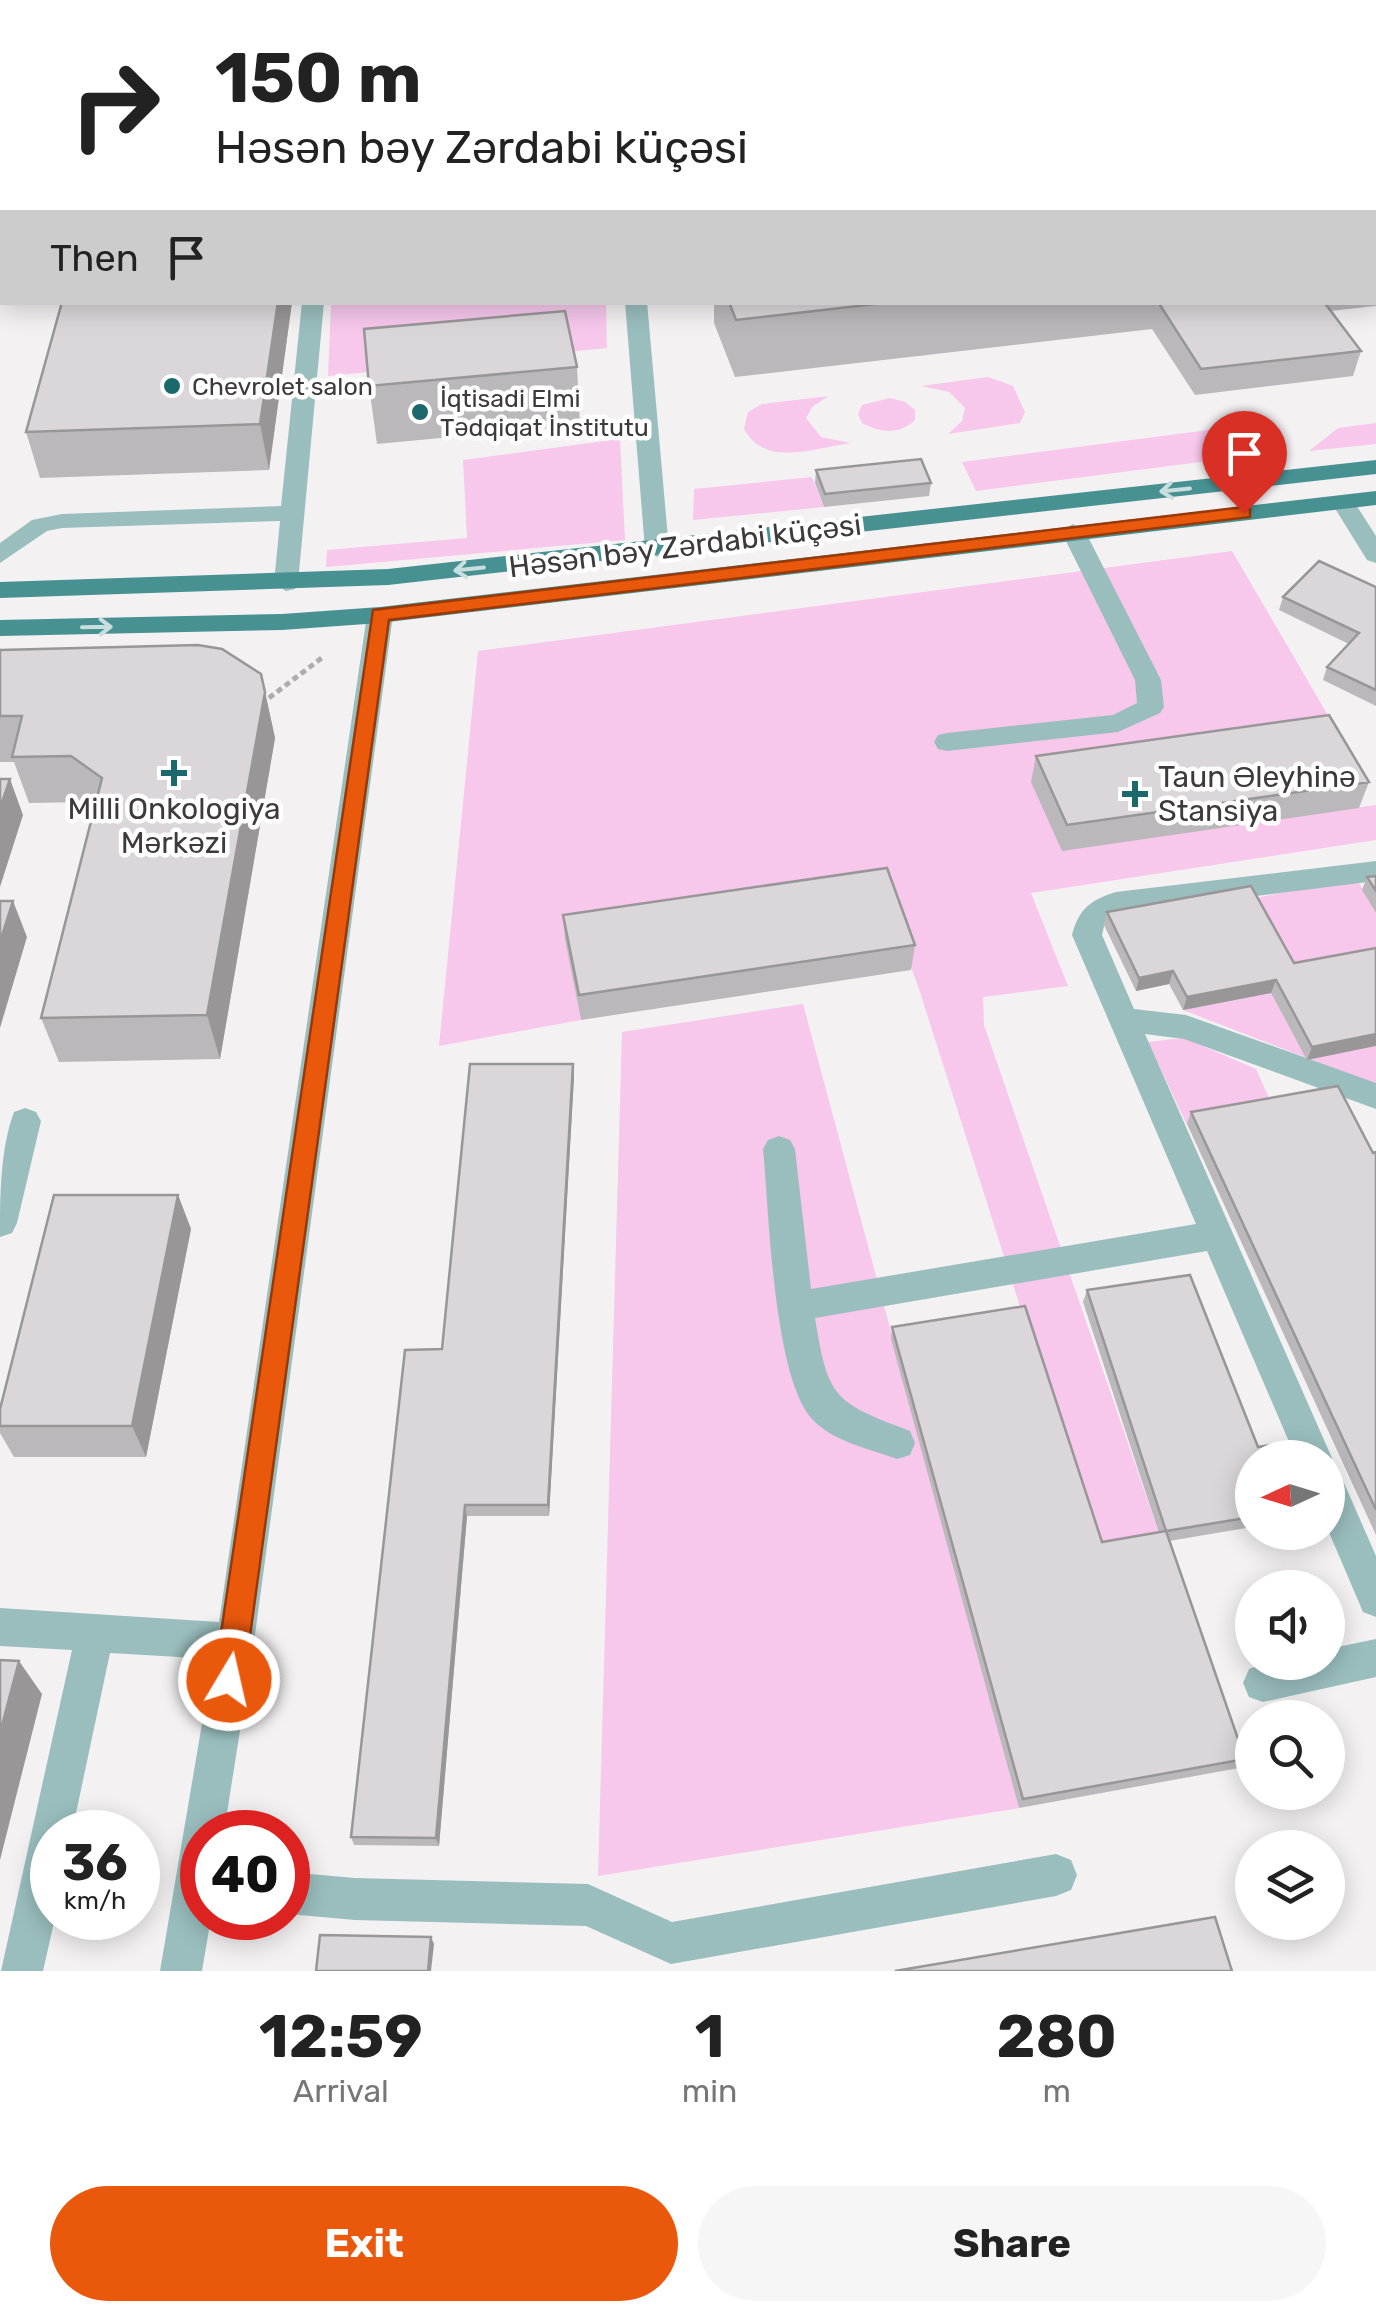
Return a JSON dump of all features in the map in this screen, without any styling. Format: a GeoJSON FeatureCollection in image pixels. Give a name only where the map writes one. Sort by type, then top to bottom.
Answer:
{"type":"FeatureCollection","features":[{"type":"Feature","properties":{"kind":"main road","name":"Həsən bəy Zərdabi küçəsi"},"geometry":{"type":"LineString","coordinates":[[0,590],[388,578],[1376,467]]}},
{"type":"Feature","properties":{"kind":"main road","name":"Həsən bəy Zərdabi küçəsi"},"geometry":{"type":"LineString","coordinates":[[0,628],[282,622],[380,614],[1376,498]]}},
{"type":"Feature","properties":{"kind":"street"},"geometry":{"type":"LineString","coordinates":[[286,583],[313,305]]}},
{"type":"Feature","properties":{"kind":"street"},"geometry":{"type":"LineString","coordinates":[[636,305],[657,548]]}},
{"type":"Feature","properties":{"kind":"street"},"geometry":{"type":"LineString","coordinates":[[1343,502],[1376,555]]}},
{"type":"Feature","properties":{"kind":"street"},"geometry":{"type":"LineString","coordinates":[[0,555],[40,525],[62,521],[294,513]]}},
{"type":"Feature","properties":{"kind":"street"},"geometry":{"type":"LineString","coordinates":[[946,742],[1118,723],[1151,707],[1148,680],[1073,531]]}},
{"type":"Feature","properties":{"kind":"street"},"geometry":{"type":"LineString","coordinates":[[207,1810],[235,1642],[380,614]]}},
{"type":"Feature","properties":{"kind":"street"},"geometry":{"type":"LineString","coordinates":[[1306,1440],[1087,936],[1092,916],[1116,903],[1376,871]]}},
{"type":"Feature","properties":{"kind":"street"},"geometry":{"type":"LineString","coordinates":[[1123,1019],[1186,1027],[1376,1096]]}},
{"type":"Feature","properties":{"kind":"street"},"geometry":{"type":"LineString","coordinates":[[0,1224],[25,1120]]}},
{"type":"Feature","properties":{"kind":"street"},"geometry":{"type":"LineString","coordinates":[[779,1148],[796,1306],[813,1386],[822,1405],[845,1423],[897,1442]]}},
{"type":"Feature","properties":{"kind":"street"},"geometry":{"type":"LineString","coordinates":[[796,1306],[1218,1235]]}},
{"type":"Feature","properties":{"kind":"street"},"geometry":{"type":"LineString","coordinates":[[1345,1527],[1376,1599]]}},
{"type":"Feature","properties":{"kind":"street"},"geometry":{"type":"LineString","coordinates":[[0,1627],[235,1642]]}},
{"type":"Feature","properties":{"kind":"street"},"geometry":{"type":"LineString","coordinates":[[22,1971],[96,1632]]}},
{"type":"Feature","properties":{"kind":"street"},"geometry":{"type":"LineString","coordinates":[[1263,1683],[1376,1658]]}},
{"type":"Feature","properties":{"kind":"street"},"geometry":{"type":"LineString","coordinates":[[310,1895],[588,1905],[671,1943],[1056,1875]]}},
{"type":"Feature","properties":{"kind":"street"},"geometry":{"type":"LineString","coordinates":[[181,1971],[187,1940]]}},
{"type":"Feature","properties":{"kind":"shaded area"},"geometry":{"type":"Polygon","coordinates":[[[331,305],[606,305],[607,348],[328,376],[331,305]]]}},
{"type":"Feature","properties":{"kind":"shaded area"},"geometry":{"type":"Polygon","coordinates":[[[988,377],[1013,386],[1025,412],[1020,423],[948,434],[962,421],[965,408],[949,392],[921,386],[988,377]]]}},
{"type":"Feature","properties":{"kind":"shaded area"},"geometry":{"type":"Polygon","coordinates":[[[829,396],[813,406],[806,418],[821,437],[851,443],[777,452],[753,441],[744,429],[748,412],[762,404],[829,396]]]}},
{"type":"Feature","properties":{"kind":"shaded area"},"geometry":{"type":"Polygon","coordinates":[[[890,398],[915,410],[915,420],[890,431],[862,423],[858,414],[862,405],[890,398]]]}},
{"type":"Feature","properties":{"kind":"shaded area"},"geometry":{"type":"Polygon","coordinates":[[[1376,423],[1376,444],[1309,451],[1338,428],[1376,423]]]}},
{"type":"Feature","properties":{"kind":"shaded area"},"geometry":{"type":"Polygon","coordinates":[[[1216,429],[1278,452],[976,491],[962,462],[1216,429]]]}},
{"type":"Feature","properties":{"kind":"shaded area"},"geometry":{"type":"Polygon","coordinates":[[[620,439],[625,540],[326,567],[327,550],[467,538],[463,460],[620,439]]]}},
{"type":"Feature","properties":{"kind":"shaded area"},"geometry":{"type":"Polygon","coordinates":[[[812,477],[824,507],[693,520],[694,489],[812,477]]]}},
{"type":"Feature","properties":{"kind":"shaded area"},"geometry":{"type":"Polygon","coordinates":[[[1232,551],[1340,736],[1062,850],[1376,805],[1376,840],[1031,893],[1068,986],[983,997],[984,1025],[1162,1542],[1098,1552],[919,989],[884,894],[565,940],[581,1020],[439,1046],[478,651],[1232,551]]]}},
{"type":"Feature","properties":{"kind":"shaded area"},"geometry":{"type":"Polygon","coordinates":[[[1356,878],[1376,913],[1376,960],[1290,976],[1246,900],[1356,878]]]}},
{"type":"Feature","properties":{"kind":"shaded area"},"geometry":{"type":"Polygon","coordinates":[[[1271,993],[1306,1058],[1183,1010],[1271,993]]]}},
{"type":"Feature","properties":{"kind":"shaded area"},"geometry":{"type":"Polygon","coordinates":[[[803,1004],[1019,1808],[598,1876],[622,1032],[803,1004]]]}},
{"type":"Feature","properties":{"kind":"shaded area"},"geometry":{"type":"Polygon","coordinates":[[[1184,1038],[1256,1069],[1274,1109],[1187,1125],[1148,1042],[1184,1038]]]}},
{"type":"Feature","properties":{"kind":"shaded area"},"geometry":{"type":"Polygon","coordinates":[[[1376,1046],[1376,1085],[1308,1059],[1376,1046]]]}},
{"type":"Feature","properties":{"kind":"building","name":"Chevrolet salon"},"geometry":{"type":"Polygon","coordinates":[[[61,305],[278,305],[260,424],[26,432],[61,305]]]}},
{"type":"Feature","properties":{"kind":"building"},"geometry":{"type":"Polygon","coordinates":[[[730,305],[867,305],[736,320],[730,305]]]}},
{"type":"Feature","properties":{"kind":"building"},"geometry":{"type":"Polygon","coordinates":[[[1160,305],[1326,305],[1361,351],[1201,369],[1160,305]]]}},
{"type":"Feature","properties":{"kind":"building"},"geometry":{"type":"Polygon","coordinates":[[[565,311],[577,367],[369,386],[364,329],[565,311]]]}},
{"type":"Feature","properties":{"kind":"building"},"geometry":{"type":"Polygon","coordinates":[[[921,459],[931,483],[825,494],[816,470],[921,459]]]}},
{"type":"Feature","properties":{"kind":"building"},"geometry":{"type":"Polygon","coordinates":[[[1319,561],[1376,587],[1376,690],[1327,667],[1359,633],[1283,597],[1319,561]]]}},
{"type":"Feature","properties":{"kind":"building"},"geometry":{"type":"Polygon","coordinates":[[[198,645],[222,649],[261,674],[265,692],[207,1015],[41,1018],[102,778],[71,756],[12,757],[22,716],[0,716],[0,650],[198,645]]]}},
{"type":"Feature","properties":{"kind":"building"},"geometry":{"type":"Polygon","coordinates":[[[1329,715],[1369,782],[1067,825],[1036,756],[1329,715]]]}},
{"type":"Feature","properties":{"kind":"building"},"geometry":{"type":"Polygon","coordinates":[[[0,779],[10,779],[0,808],[0,779]]]}},
{"type":"Feature","properties":{"kind":"building"},"geometry":{"type":"Polygon","coordinates":[[[887,868],[915,945],[579,995],[563,915],[887,868]]]}},
{"type":"Feature","properties":{"kind":"building"},"geometry":{"type":"Polygon","coordinates":[[[1376,876],[1376,891],[1367,877],[1376,876]]]}},
{"type":"Feature","properties":{"kind":"building"},"geometry":{"type":"Polygon","coordinates":[[[1251,886],[1294,963],[1376,948],[1376,1034],[1312,1047],[1276,980],[1187,997],[1173,971],[1139,978],[1107,912],[1251,886]]]}},
{"type":"Feature","properties":{"kind":"building"},"geometry":{"type":"Polygon","coordinates":[[[0,901],[13,901],[0,942],[0,901]]]}},
{"type":"Feature","properties":{"kind":"building"},"geometry":{"type":"Polygon","coordinates":[[[470,1064],[573,1064],[548,1505],[465,1505],[436,1838],[351,1837],[405,1350],[442,1349],[470,1064]]]}},
{"type":"Feature","properties":{"kind":"building"},"geometry":{"type":"Polygon","coordinates":[[[1338,1086],[1373,1153],[1376,1152],[1376,1510],[1345,1440],[1191,1112],[1338,1086]]]}},
{"type":"Feature","properties":{"kind":"building"},"geometry":{"type":"Polygon","coordinates":[[[54,1195],[178,1195],[132,1426],[0,1426],[0,1409],[54,1195]]]}},
{"type":"Feature","properties":{"kind":"building"},"geometry":{"type":"Polygon","coordinates":[[[1190,1275],[1255,1440],[1235,1440],[1235,1520],[1166,1531],[1087,1290],[1190,1275]]]}},
{"type":"Feature","properties":{"kind":"building"},"geometry":{"type":"Polygon","coordinates":[[[1025,1306],[1102,1542],[1166,1531],[1235,1730],[1235,1761],[1023,1799],[892,1327],[1025,1306]]]}},
{"type":"Feature","properties":{"kind":"building"},"geometry":{"type":"Polygon","coordinates":[[[0,1660],[19,1661],[0,1733],[0,1660]]]}},
{"type":"Feature","properties":{"kind":"building"},"geometry":{"type":"Polygon","coordinates":[[[1215,1917],[1232,1971],[895,1971],[1215,1917]]]}},
{"type":"Feature","properties":{"kind":"building"},"geometry":{"type":"Polygon","coordinates":[[[320,1935],[431,1937],[428,1971],[316,1971],[320,1935]]]}},
{"type":"Feature","properties":{"kind":"place","name":"Chevrolet salon"},"geometry":{"type":"Point","coordinates":[172,386]}},
{"type":"Feature","properties":{"kind":"place","name":"İqtisadi Elmi Tədqiqat İnstitutu"},"geometry":{"type":"Point","coordinates":[420,412]}},
{"type":"Feature","properties":{"kind":"place","name":"Milli Onkologiya Mərkəzi"},"geometry":{"type":"Point","coordinates":[174,773]}},
{"type":"Feature","properties":{"kind":"place","name":"Taun Əleyhinə Stansiya"},"geometry":{"type":"Point","coordinates":[1135,794]}},
{"type":"Feature","properties":{"kind":"route"},"geometry":{"type":"LineString","coordinates":[[229,1680],[380,614],[1244,513]]}}]}
